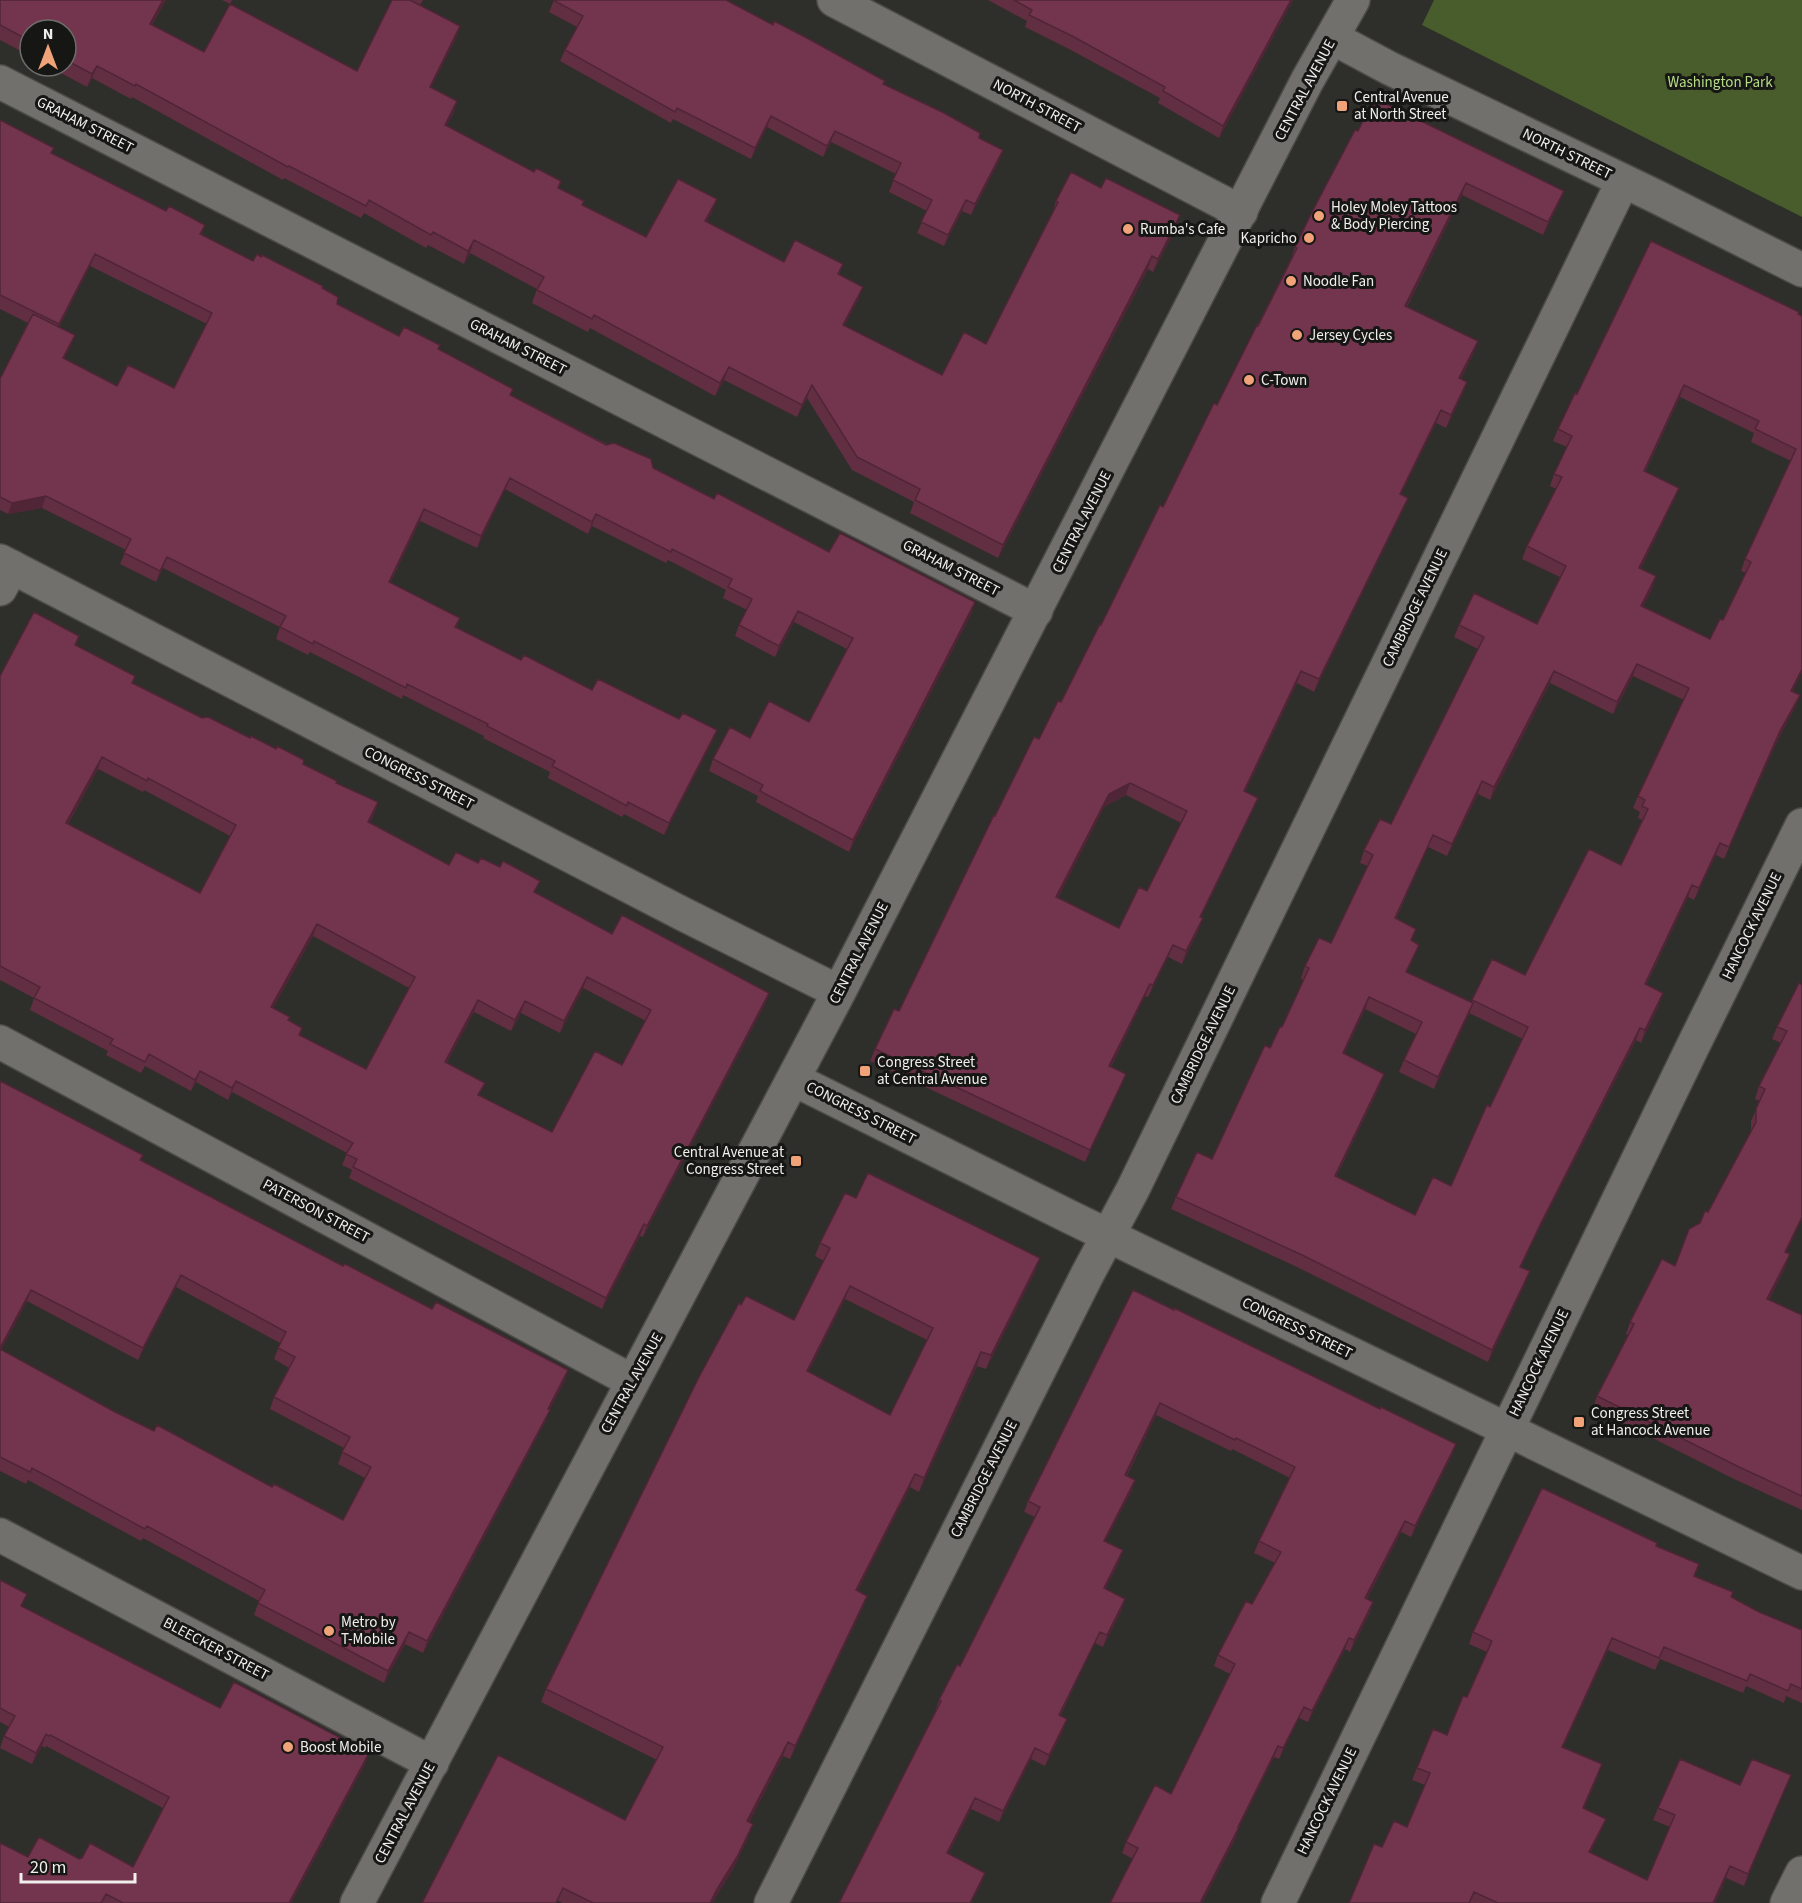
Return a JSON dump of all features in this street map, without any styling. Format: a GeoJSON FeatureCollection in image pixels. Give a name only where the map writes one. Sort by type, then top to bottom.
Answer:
{"type":"FeatureCollection","features":[{"type":"Feature","properties":{"kind":"street","name":"NORTH STREET"},"geometry":{"type":"LineString","coordinates":[[834,0],[1241,212]]}},
{"type":"Feature","properties":{"kind":"street","name":"CENTRAL AVENUE"},"geometry":{"type":"LineString","coordinates":[[357,1903],[839,992],[1307,81],[1353,0]]}},
{"type":"Feature","properties":{"kind":"street","name":"NORTH STREET"},"geometry":{"type":"LineString","coordinates":[[1333,38],[1802,270]]}},
{"type":"Feature","properties":{"kind":"street","name":"GRAHAM STREET"},"geometry":{"type":"LineString","coordinates":[[0,82],[1036,611]]}},
{"type":"Feature","properties":{"kind":"street","name":"CAMBRIDGE AVENUE"},"geometry":{"type":"LineString","coordinates":[[771,1903],[1107,1235],[1133,1189],[1623,181]]}},
{"type":"Feature","properties":{"kind":"street","name":"CONGRESS STREET"},"geometry":{"type":"LineString","coordinates":[[4,572],[839,992]]}},
{"type":"Feature","properties":{"kind":"street","name":"HANCOCK AVENUE"},"geometry":{"type":"LineString","coordinates":[[1278,1903],[1802,825]]}},
{"type":"Feature","properties":{"kind":"street","name":"PATERSON STREET"},"geometry":{"type":"LineString","coordinates":[[0,1042],[632,1381]]}},
{"type":"Feature","properties":{"kind":"street","name":"CONGRESS STREET"},"geometry":{"type":"LineString","coordinates":[[793,1079],[1507,1431],[1802,1573]]}},
{"type":"Feature","properties":{"kind":"street","name":"BLEECKER STREET"},"geometry":{"type":"LineString","coordinates":[[0,1535],[432,1762]]}},
{"type":"Feature","properties":{"kind":"street"},"geometry":{"type":"LineString","coordinates":[[1787,1903],[1802,1873]]}},
{"type":"Feature","properties":{"kind":"green space","name":"Washington Park"},"geometry":{"type":"Polygon","coordinates":[[[1434,0],[1802,0],[1802,217],[1422,25],[1434,0]]]}},
{"type":"Feature","properties":{"kind":"building"},"geometry":{"type":"Polygon","coordinates":[[[0,0],[163,0],[150,24],[204,52],[230,4],[357,71],[392,0],[410,0],[460,26],[430,87],[457,101],[445,125],[534,172],[536,168],[561,181],[558,188],[584,201],[582,205],[646,237],[678,179],[717,199],[705,221],[784,262],[795,240],[843,264],[838,274],[863,287],[843,325],[942,375],[964,332],[986,344],[1071,172],[1101,188],[1106,178],[1180,215],[1158,259],[1152,256],[1003,545],[915,500],[920,489],[857,457],[812,385],[802,405],[729,367],[720,383],[594,315],[592,319],[537,290],[544,277],[474,240],[468,251],[433,232],[431,235],[369,200],[366,206],[288,167],[136,84],[135,86],[97,66],[92,74],[78,66],[78,18],[18,18],[18,35],[0,25],[0,0]]]}},
{"type":"Feature","properties":{"kind":"building"},"geometry":{"type":"Polygon","coordinates":[[[553,0],[726,0],[773,25],[774,21],[805,37],[885,81],[883,84],[980,133],[979,138],[1003,150],[975,204],[966,200],[948,235],[921,222],[932,200],[893,180],[901,163],[835,131],[827,146],[771,116],[755,148],[677,108],[675,112],[565,50],[583,16],[553,0]]]}},
{"type":"Feature","properties":{"kind":"building"},"geometry":{"type":"Polygon","coordinates":[[[1014,0],[1291,0],[1223,126],[1163,91],[1165,87],[1029,15],[1032,10],[1014,0]]]}},
{"type":"Feature","properties":{"kind":"building"},"geometry":{"type":"Polygon","coordinates":[[[1374,98],[1564,191],[1548,222],[1466,183],[1405,306],[1478,341],[1459,378],[1467,382],[1451,415],[1441,410],[1400,494],[1408,498],[1319,679],[1301,671],[1244,791],[1258,798],[1200,917],[1203,918],[1186,951],[1173,945],[1153,985],[1150,984],[1109,1066],[1126,1074],[1090,1150],[875,1049],[894,1009],[899,1011],[1034,737],[1039,739],[1058,701],[1061,702],[1160,505],[1163,507],[1214,403],[1217,405],[1258,326],[1297,248],[1295,247],[1313,210],[1355,130],[1358,131],[1374,98]],[[1130,783],[1109,794],[1056,897],[1119,928],[1139,887],[1147,891],[1187,811],[1130,783]]]}},
{"type":"Feature","properties":{"kind":"building"},"geometry":{"type":"Polygon","coordinates":[[[0,120],[54,148],[51,153],[166,211],[169,206],[205,225],[200,234],[253,261],[257,254],[261,257],[262,255],[323,286],[322,288],[338,297],[337,304],[399,336],[404,327],[440,345],[438,349],[513,389],[510,395],[606,445],[614,443],[651,459],[653,468],[714,499],[717,493],[829,552],[840,533],[975,602],[853,840],[760,791],[763,785],[713,759],[730,727],[750,738],[769,701],[809,722],[853,638],[798,611],[779,646],[739,625],[752,599],[728,587],[732,579],[672,549],[671,552],[596,514],[592,522],[510,478],[481,536],[424,509],[389,582],[460,618],[455,627],[521,660],[524,655],[592,690],[598,679],[679,719],[683,713],[717,730],[669,823],[628,802],[627,806],[552,766],[555,761],[487,726],[488,724],[407,684],[406,688],[314,641],[313,644],[280,627],[286,616],[167,557],[160,571],[124,553],[131,539],[46,496],[12,503],[0,497],[0,377],[33,314],[75,335],[63,358],[117,386],[128,365],[174,388],[212,313],[95,254],[59,324],[0,295],[0,120]]]}},
{"type":"Feature","properties":{"kind":"building"},"geometry":{"type":"Polygon","coordinates":[[[1651,241],[1799,312],[1798,314],[1802,316],[1802,669],[1791,691],[1800,695],[1780,731],[1729,847],[1720,843],[1699,888],[1692,885],[1645,984],[1663,993],[1645,1030],[1640,1028],[1541,1223],[1520,1267],[1530,1271],[1492,1350],[1302,1255],[1176,1197],[1197,1152],[1212,1159],[1265,1045],[1270,1048],[1282,1027],[1309,968],[1305,966],[1319,938],[1331,943],[1373,855],[1364,850],[1380,819],[1391,824],[1484,637],[1459,625],[1474,593],[1537,624],[1566,566],[1527,546],[1562,477],[1554,474],[1572,436],[1558,429],[1575,393],[1577,394],[1651,241]],[[1684,385],[1644,471],[1679,488],[1639,568],[1656,576],[1641,606],[1710,639],[1720,619],[1723,620],[1751,562],[1745,559],[1796,449],[1755,429],[1759,421],[1684,385]],[[1637,664],[1617,702],[1554,671],[1494,787],[1482,781],[1452,844],[1433,835],[1395,918],[1416,929],[1411,940],[1419,945],[1406,972],[1473,1003],[1438,1077],[1404,1060],[1422,1022],[1369,997],[1343,1053],[1384,1074],[1335,1176],[1415,1215],[1433,1177],[1451,1186],[1487,1105],[1490,1107],[1528,1027],[1472,1000],[1492,959],[1525,975],[1589,849],[1621,865],[1648,809],[1642,806],[1645,800],[1638,796],[1689,688],[1637,664]]]}},
{"type":"Feature","properties":{"kind":"building"},"geometry":{"type":"Polygon","coordinates":[[[34,612],[79,636],[75,645],[135,676],[132,683],[202,718],[208,717],[276,749],[277,746],[304,760],[303,764],[337,781],[336,783],[378,802],[368,822],[449,865],[456,852],[478,863],[481,858],[500,867],[503,861],[540,881],[534,892],[612,934],[622,915],[769,993],[647,1226],[644,1224],[606,1298],[353,1167],[357,1159],[346,1154],[353,1143],[236,1081],[232,1088],[200,1071],[195,1080],[149,1054],[145,1062],[110,1044],[113,1039],[34,998],[40,987],[0,966],[0,676],[34,612]],[[102,757],[66,823],[200,893],[236,825],[148,778],[147,781],[102,757]],[[317,924],[271,1007],[290,1017],[288,1020],[302,1028],[299,1035],[366,1069],[415,977],[317,924]],[[587,977],[564,1021],[525,1001],[515,1020],[478,1000],[445,1062],[485,1083],[478,1095],[552,1132],[595,1051],[622,1065],[651,1010],[587,977]]]}},
{"type":"Feature","properties":{"kind":"building"},"geometry":{"type":"Polygon","coordinates":[[[1799,983],[1802,985],[1802,1217],[1785,1252],[1790,1254],[1767,1299],[1802,1315],[1802,1496],[1597,1396],[1634,1324],[1630,1322],[1662,1259],[1675,1266],[1689,1229],[1700,1223],[1705,1211],[1708,1212],[1756,1122],[1756,1109],[1765,1089],[1759,1086],[1787,1031],[1777,1027],[1799,983]]]}},
{"type":"Feature","properties":{"kind":"building"},"geometry":{"type":"Polygon","coordinates":[[[0,1081],[143,1155],[140,1160],[343,1266],[345,1264],[432,1309],[436,1302],[568,1370],[548,1409],[550,1410],[427,1641],[409,1632],[388,1671],[258,1603],[265,1590],[147,1526],[145,1529],[32,1468],[30,1472],[0,1457],[0,1349],[115,1412],[154,1431],[157,1425],[272,1487],[274,1484],[343,1520],[371,1467],[342,1452],[350,1437],[274,1397],[295,1357],[278,1348],[286,1332],[181,1275],[143,1348],[31,1290],[0,1348],[0,1081]]]}},
{"type":"Feature","properties":{"kind":"building"},"geometry":{"type":"Polygon","coordinates":[[[868,1173],[1040,1258],[991,1355],[981,1352],[924,1478],[915,1474],[856,1590],[867,1596],[795,1746],[788,1742],[747,1821],[753,1824],[710,1903],[593,1903],[563,1888],[556,1903],[422,1903],[498,1755],[625,1820],[663,1747],[546,1689],[699,1377],[739,1303],[741,1305],[746,1296],[794,1320],[830,1248],[820,1243],[845,1193],[856,1198],[868,1173]],[[850,1286],[807,1371],[890,1415],[933,1328],[850,1286]]]}},
{"type":"Feature","properties":{"kind":"building"},"geometry":{"type":"Polygon","coordinates":[[[1133,1290],[1456,1444],[1415,1526],[1405,1521],[1365,1598],[1373,1602],[1354,1640],[1349,1638],[1312,1711],[1304,1707],[1283,1748],[1278,1746],[1200,1903],[1110,1903],[1138,1848],[1126,1842],[1155,1785],[1171,1794],[1235,1664],[1218,1655],[1246,1601],[1252,1604],[1281,1552],[1259,1541],[1295,1467],[1160,1403],[1125,1475],[1135,1480],[1104,1541],[1123,1550],[1104,1588],[1125,1599],[1107,1635],[1100,1632],[1059,1715],[1067,1719],[1049,1755],[1035,1748],[1003,1811],[975,1798],[947,1853],[985,1873],[970,1903],[839,1903],[941,1701],[939,1700],[957,1665],[960,1666],[1040,1507],[1028,1501],[1133,1290]]]}},
{"type":"Feature","properties":{"kind":"building"},"geometry":{"type":"Polygon","coordinates":[[[1542,1488],[1657,1543],[1656,1546],[1699,1564],[1694,1576],[1733,1592],[1731,1597],[1759,1612],[1802,1630],[1802,1689],[1791,1684],[1788,1691],[1750,1674],[1747,1681],[1664,1647],[1659,1658],[1612,1638],[1562,1747],[1602,1764],[1583,1808],[1606,1819],[1589,1852],[1647,1880],[1675,1815],[1658,1808],[1680,1759],[1740,1785],[1752,1759],[1791,1775],[1748,1874],[1730,1866],[1713,1903],[1498,1903],[1474,1892],[1469,1903],[1349,1903],[1374,1844],[1382,1847],[1394,1821],[1407,1827],[1430,1773],[1417,1768],[1433,1729],[1447,1735],[1463,1696],[1467,1697],[1492,1641],[1473,1632],[1542,1488]]]}},
{"type":"Feature","properties":{"kind":"building"},"geometry":{"type":"Polygon","coordinates":[[[0,1580],[27,1594],[21,1606],[220,1708],[234,1682],[369,1753],[289,1903],[123,1903],[106,1894],[101,1903],[0,1903],[0,1843],[28,1857],[39,1837],[79,1859],[82,1858],[90,1843],[133,1867],[169,1797],[50,1735],[46,1734],[36,1753],[4,1736],[15,1716],[0,1708],[0,1580]]]}},
{"type":"Feature","properties":{"kind":"place","name":"Central Avenue at North Street"},"geometry":{"type":"Point","coordinates":[1342,106]}},
{"type":"Feature","properties":{"kind":"place","name":"Holey Moley Tattoos & Body Piercing"},"geometry":{"type":"Point","coordinates":[1319,216]}},
{"type":"Feature","properties":{"kind":"place","name":"Rumba's Cafe"},"geometry":{"type":"Point","coordinates":[1128,229]}},
{"type":"Feature","properties":{"kind":"place","name":"Kapricho"},"geometry":{"type":"Point","coordinates":[1309,238]}},
{"type":"Feature","properties":{"kind":"place","name":"Noodle Fan"},"geometry":{"type":"Point","coordinates":[1291,281]}},
{"type":"Feature","properties":{"kind":"place","name":"Jersey Cycles"},"geometry":{"type":"Point","coordinates":[1297,335]}},
{"type":"Feature","properties":{"kind":"place","name":"C-Town"},"geometry":{"type":"Point","coordinates":[1249,380]}},
{"type":"Feature","properties":{"kind":"place","name":"Congress Street at Central Avenue"},"geometry":{"type":"Point","coordinates":[865,1071]}},
{"type":"Feature","properties":{"kind":"place","name":"Central Avenue at Congress Street"},"geometry":{"type":"Point","coordinates":[796,1161]}},
{"type":"Feature","properties":{"kind":"place","name":"Congress Street at Hancock Avenue"},"geometry":{"type":"Point","coordinates":[1579,1422]}},
{"type":"Feature","properties":{"kind":"place","name":"Metro by T-Mobile"},"geometry":{"type":"Point","coordinates":[329,1631]}},
{"type":"Feature","properties":{"kind":"place","name":"Boost Mobile"},"geometry":{"type":"Point","coordinates":[288,1747]}}]}
